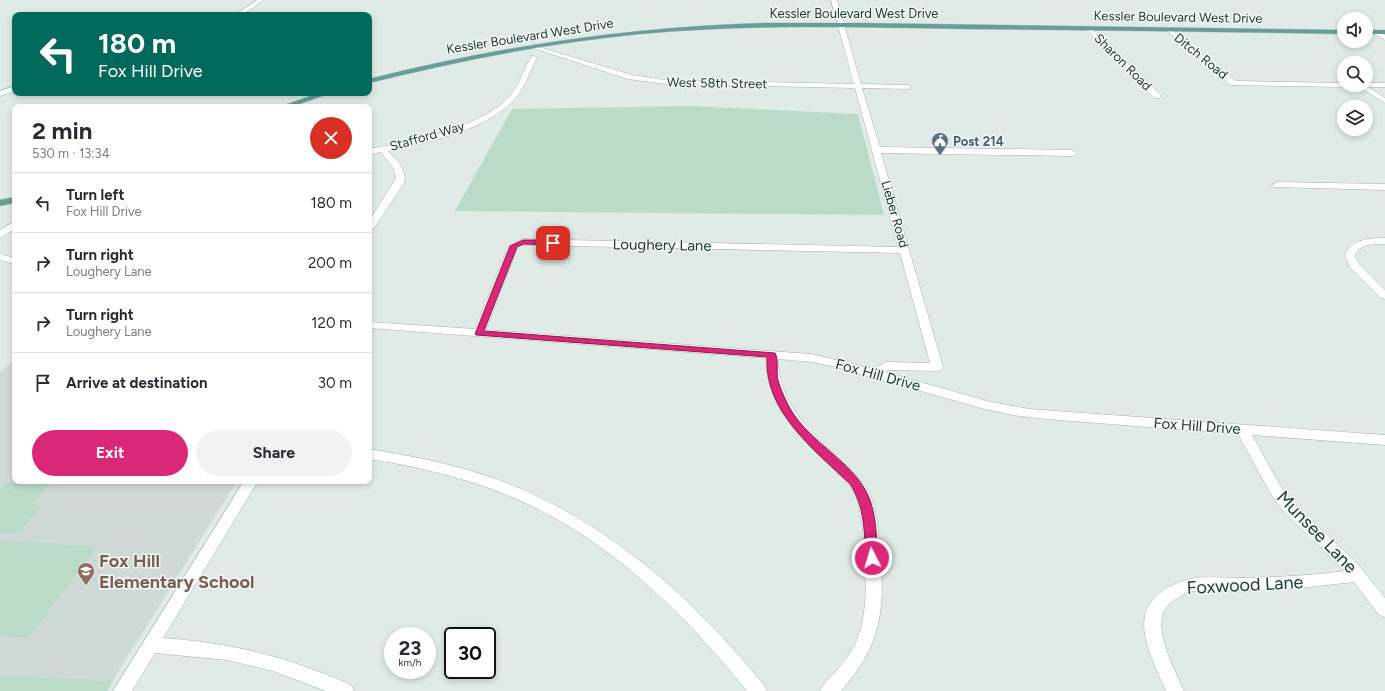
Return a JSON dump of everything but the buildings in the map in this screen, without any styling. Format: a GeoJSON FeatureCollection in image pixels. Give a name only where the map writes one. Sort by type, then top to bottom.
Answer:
{"type":"FeatureCollection","features":[{"type":"Feature","properties":{"kind":"main road","name":"Kessler Boulevard West Drive"},"geometry":{"type":"LineString","coordinates":[[372,80],[451,61],[530,46],[609,35],[685,29],[747,26],[841,25],[1337,32]]}},
{"type":"Feature","properties":{"kind":"main road"},"geometry":{"type":"LineString","coordinates":[[1374,32],[1385,32]]}},
{"type":"Feature","properties":{"kind":"main road"},"geometry":{"type":"LineString","coordinates":[[292,104],[318,96]]}},
{"type":"Feature","properties":{"kind":"main road"},"geometry":{"type":"LineString","coordinates":[[0,203],[12,201]]}},
{"type":"Feature","properties":{"kind":"street"},"geometry":{"type":"LineString","coordinates":[[243,12],[261,0]]}},
{"type":"Feature","properties":{"kind":"street","name":"Lieber Road"},"geometry":{"type":"LineString","coordinates":[[834,0],[937,367],[886,366],[875,373]]}},
{"type":"Feature","properties":{"kind":"street","name":"Sharon Road"},"geometry":{"type":"LineString","coordinates":[[1089,29],[1157,96]]}},
{"type":"Feature","properties":{"kind":"street","name":"Ditch Road"},"geometry":{"type":"LineString","coordinates":[[1168,30],[1234,83],[1337,85]]}},
{"type":"Feature","properties":{"kind":"street"},"geometry":{"type":"LineString","coordinates":[[1374,32],[1385,38]]}},
{"type":"Feature","properties":{"kind":"street","name":"West 58th Street"},"geometry":{"type":"LineString","coordinates":[[530,46],[631,77],[655,81],[676,83],[908,87]]}},
{"type":"Feature","properties":{"kind":"street","name":"Stafford Way"},"geometry":{"type":"LineString","coordinates":[[372,223],[401,178],[400,170],[383,149],[442,134],[467,125],[494,112],[513,96],[534,57]]}},
{"type":"Feature","properties":{"kind":"street"},"geometry":{"type":"LineString","coordinates":[[1373,85],[1385,85]]}},
{"type":"Feature","properties":{"kind":"street"},"geometry":{"type":"LineString","coordinates":[[0,94],[12,89]]}},
{"type":"Feature","properties":{"kind":"street"},"geometry":{"type":"LineString","coordinates":[[1371,92],[1385,101]]}},
{"type":"Feature","properties":{"kind":"street"},"geometry":{"type":"LineString","coordinates":[[372,151],[383,149]]}},
{"type":"Feature","properties":{"kind":"street"},"geometry":{"type":"LineString","coordinates":[[877,150],[1073,153]]}},
{"type":"Feature","properties":{"kind":"street"},"geometry":{"type":"LineString","coordinates":[[1277,185],[1385,187]]}},
{"type":"Feature","properties":{"kind":"street"},"geometry":{"type":"LineString","coordinates":[[0,235],[12,226]]}},
{"type":"Feature","properties":{"kind":"street"},"geometry":{"type":"LineString","coordinates":[[1385,241],[1359,245],[1352,249],[1350,256],[1354,265],[1385,296]]}},
{"type":"Feature","properties":{"kind":"street","name":"Loughery Lane"},"geometry":{"type":"LineString","coordinates":[[479,334],[513,247],[522,242],[905,250]]}},
{"type":"Feature","properties":{"kind":"street"},"geometry":{"type":"LineString","coordinates":[[0,257],[12,260]]}},
{"type":"Feature","properties":{"kind":"street","name":"Fox Hill Drive"},"geometry":{"type":"LineString","coordinates":[[372,325],[811,358],[842,364],[976,403],[1014,411],[1385,440]]}},
{"type":"Feature","properties":{"kind":"street"},"geometry":{"type":"LineString","coordinates":[[772,355],[775,384],[788,413],[802,432],[854,482],[864,497],[868,510],[875,587],[873,613],[866,639],[859,654],[846,673],[829,691]]}},
{"type":"Feature","properties":{"kind":"street","name":"Munsee Lane"},"geometry":{"type":"LineString","coordinates":[[1243,430],[1277,492],[1289,508],[1333,549],[1358,575],[1385,610]]}},
{"type":"Feature","properties":{"kind":"street"},"geometry":{"type":"LineString","coordinates":[[372,455],[441,467],[493,484],[525,497],[561,515],[605,541],[660,584],[702,624],[758,691]]}},
{"type":"Feature","properties":{"kind":"street"},"geometry":{"type":"LineString","coordinates":[[122,691],[249,484]]}},
{"type":"Feature","properties":{"kind":"street","name":"Foxwood Lane"},"geometry":{"type":"LineString","coordinates":[[1176,691],[1155,642],[1152,626],[1153,617],[1161,600],[1175,589],[1191,585],[1291,583],[1358,575]]}},
{"type":"Feature","properties":{"kind":"street"},"geometry":{"type":"LineString","coordinates":[[150,645],[212,649],[252,656],[296,669],[345,691]]}},
{"type":"Feature","properties":{"kind":"shaded area","name":"Fox Hill Elementary School"},"geometry":{"type":"Polygon","coordinates":[[[12,362],[12,484],[235,484],[106,691],[0,691],[0,372],[12,362]]]}},
{"type":"Feature","properties":{"kind":"green space"},"geometry":{"type":"Polygon","coordinates":[[[691,106],[858,114],[884,215],[455,211],[512,109],[691,106]]]}},
{"type":"Feature","properties":{"kind":"green space"},"geometry":{"type":"Polygon","coordinates":[[[6,483],[49,484],[31,505],[42,506],[19,533],[0,533],[0,489],[6,483]]]}},
{"type":"Feature","properties":{"kind":"green space"},"geometry":{"type":"Polygon","coordinates":[[[0,541],[97,546],[29,638],[0,636],[0,541]]]}},
{"type":"Feature","properties":{"kind":"green space"},"geometry":{"type":"Polygon","coordinates":[[[0,676],[113,681],[107,691],[0,691],[0,676]]]}},
{"type":"Feature","properties":{"kind":"place","name":"Post 214"},"geometry":{"type":"Point","coordinates":[940,156]}},
{"type":"Feature","properties":{"kind":"place","name":"Fox Hill Elementary School"},"geometry":{"type":"Point","coordinates":[86,586]}},
{"type":"Feature","properties":{"kind":"route"},"geometry":{"type":"LineString","coordinates":[[553,243],[523,242],[514,246],[479,334],[772,355],[773,380],[778,395],[794,423],[848,474],[866,501],[872,558]]}}]}
